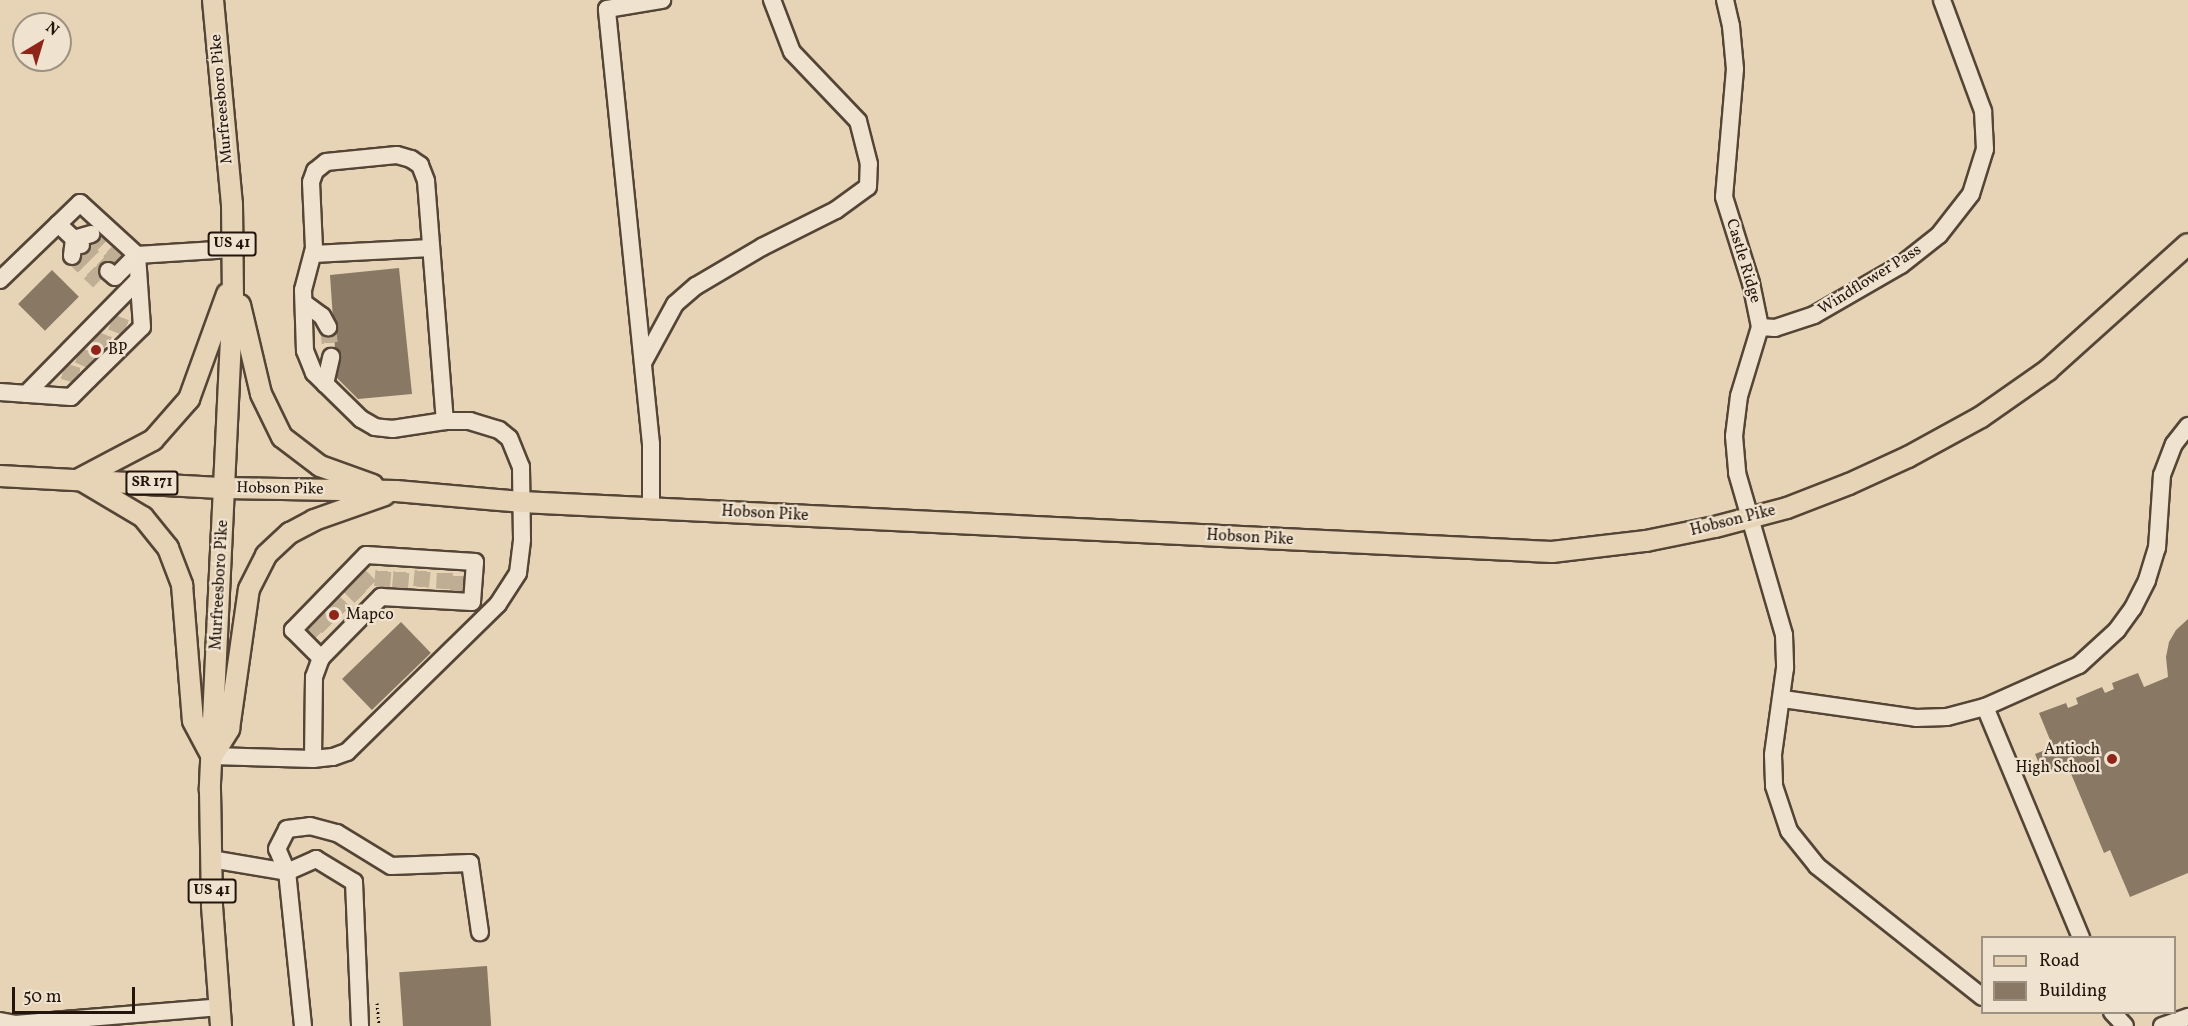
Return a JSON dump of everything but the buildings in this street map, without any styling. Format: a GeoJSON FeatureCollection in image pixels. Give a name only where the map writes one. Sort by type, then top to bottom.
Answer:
{"type":"FeatureCollection","features":[{"type":"Feature","properties":{"kind":"main road","name":"Murfreesboro Pike"},"geometry":{"type":"LineString","coordinates":[[213,0],[232,204],[233,276],[212,756],[211,859],[220,1017]]}},
{"type":"Feature","properties":{"kind":"main road","name":"Hobson Pike"},"geometry":{"type":"LineString","coordinates":[[225,488],[396,491],[521,502],[651,509],[1552,552],[1646,541],[1787,508],[1849,484],[1908,457],[1981,417],[2048,370],[2188,244]]}},
{"type":"Feature","properties":{"kind":"main road"},"geometry":{"type":"LineString","coordinates":[[79,479],[153,440],[189,399],[233,276]]}},
{"type":"Feature","properties":{"kind":"main road"},"geometry":{"type":"LineString","coordinates":[[233,276],[261,394],[282,437],[320,466],[396,491]]}},
{"type":"Feature","properties":{"kind":"main road","name":"SR 171"},"geometry":{"type":"LineString","coordinates":[[0,476],[225,488]]}},
{"type":"Feature","properties":{"kind":"main road"},"geometry":{"type":"LineString","coordinates":[[79,479],[143,517],[168,548],[182,585],[192,721],[212,756],[229,729],[249,589],[266,555],[290,533],[314,520],[396,491]]}},
{"type":"Feature","properties":{"kind":"street"},"geometry":{"type":"LineString","coordinates":[[651,509],[651,444],[607,9],[662,0]]}},
{"type":"Feature","properties":{"kind":"street"},"geometry":{"type":"LineString","coordinates":[[643,363],[675,304],[696,286],[762,247],[836,210],[868,187],[869,164],[858,121],[792,52],[772,0]]}},
{"type":"Feature","properties":{"kind":"street","name":"Castle Ridge"},"geometry":{"type":"LineString","coordinates":[[1725,0],[1731,26],[1735,69],[1724,197],[1751,283],[1760,327],[1739,396],[1734,436],[1737,473],[1784,635],[1783,699],[1773,755],[1774,786],[1789,831],[1817,866],[1981,995]]}},
{"type":"Feature","properties":{"kind":"street","name":"Windflower Pass"},"geometry":{"type":"LineString","coordinates":[[1760,327],[1775,328],[1814,315],[1862,290],[1901,265],[1940,235],[1971,194],[1985,149],[1983,111],[1942,0]]}},
{"type":"Feature","properties":{"kind":"street"},"geometry":{"type":"LineString","coordinates":[[212,756],[313,759],[333,757],[347,752],[357,745],[498,604],[518,573],[522,539],[521,467],[509,438],[499,430],[471,421],[445,421],[393,429],[375,427],[361,419],[314,373],[304,351],[303,290],[313,254],[311,182],[315,171],[326,162],[398,155],[420,165],[426,181],[445,421]]}},
{"type":"Feature","properties":{"kind":"street"},"geometry":{"type":"LineString","coordinates":[[0,280],[80,202],[137,255],[142,327],[132,330],[86,378],[72,397],[0,392]]}},
{"type":"Feature","properties":{"kind":"street"},"geometry":{"type":"LineString","coordinates":[[58,224],[80,244]]}},
{"type":"Feature","properties":{"kind":"street"},"geometry":{"type":"LineString","coordinates":[[313,254],[431,248]]}},
{"type":"Feature","properties":{"kind":"street"},"geometry":{"type":"LineString","coordinates":[[110,272],[137,255],[232,249]]}},
{"type":"Feature","properties":{"kind":"street"},"geometry":{"type":"LineString","coordinates":[[26,394],[57,369],[106,320],[138,280]]}},
{"type":"Feature","properties":{"kind":"street"},"geometry":{"type":"LineString","coordinates":[[304,303],[322,315],[328,327]]}},
{"type":"Feature","properties":{"kind":"street"},"geometry":{"type":"LineString","coordinates":[[325,384],[331,357]]}},
{"type":"Feature","properties":{"kind":"street"},"geometry":{"type":"LineString","coordinates":[[1783,699],[1916,718],[1947,717],[1985,707],[2079,665],[2096,651],[2125,620],[2141,593],[2153,562],[2165,464],[2174,444],[2188,426]]}},
{"type":"Feature","properties":{"kind":"street"},"geometry":{"type":"LineString","coordinates":[[329,644],[293,630],[309,619],[351,577],[366,555],[384,561],[453,566],[475,562],[455,597]]}},
{"type":"Feature","properties":{"kind":"street"},"geometry":{"type":"LineString","coordinates":[[313,759],[314,677],[329,644],[375,596],[420,593],[498,604]]}},
{"type":"Feature","properties":{"kind":"street"},"geometry":{"type":"LineString","coordinates":[[1985,707],[2080,936]]}},
{"type":"Feature","properties":{"kind":"street"},"geometry":{"type":"LineString","coordinates":[[303,1026],[287,872],[277,849],[287,829],[310,826],[337,832],[391,866],[470,863],[480,932]]}},
{"type":"Feature","properties":{"kind":"street"},"geometry":{"type":"LineString","coordinates":[[211,859],[287,872],[316,859],[354,882],[360,1026]]}},
{"type":"Feature","properties":{"kind":"street"},"geometry":{"type":"LineString","coordinates":[[2114,1014],[2125,1026]]}},
{"type":"Feature","properties":{"kind":"street"},"geometry":{"type":"LineString","coordinates":[[0,1021],[15,1024],[220,1017]]}},
{"type":"Feature","properties":{"kind":"street"},"geometry":{"type":"LineString","coordinates":[[2162,1026],[2188,1017]]}},
{"type":"Feature","properties":{"kind":"tunnel"},"geometry":{"type":"LineString","coordinates":[[91,234],[119,260]]}},
{"type":"Feature","properties":{"kind":"tunnel"},"geometry":{"type":"LineString","coordinates":[[82,246],[108,271]]}},
{"type":"Feature","properties":{"kind":"tunnel"},"geometry":{"type":"LineString","coordinates":[[72,256],[99,282]]}},
{"type":"Feature","properties":{"kind":"tunnel"},"geometry":{"type":"LineString","coordinates":[[111,322],[129,329]]}},
{"type":"Feature","properties":{"kind":"tunnel"},"geometry":{"type":"LineString","coordinates":[[328,327],[331,357]]}},
{"type":"Feature","properties":{"kind":"tunnel"},"geometry":{"type":"LineString","coordinates":[[94,339],[112,346]]}},
{"type":"Feature","properties":{"kind":"tunnel"},"geometry":{"type":"LineString","coordinates":[[78,355],[96,363]]}},
{"type":"Feature","properties":{"kind":"tunnel"},"geometry":{"type":"LineString","coordinates":[[63,371],[83,377]]}},
{"type":"Feature","properties":{"kind":"tunnel"},"geometry":{"type":"LineString","coordinates":[[382,587],[384,566]]}},
{"type":"Feature","properties":{"kind":"tunnel"},"geometry":{"type":"LineString","coordinates":[[400,588],[402,567]]}},
{"type":"Feature","properties":{"kind":"tunnel"},"geometry":{"type":"LineString","coordinates":[[421,587],[423,568]]}},
{"type":"Feature","properties":{"kind":"tunnel"},"geometry":{"type":"LineString","coordinates":[[444,589],[445,570]]}},
{"type":"Feature","properties":{"kind":"tunnel"},"geometry":{"type":"LineString","coordinates":[[458,592],[460,571]]}},
{"type":"Feature","properties":{"kind":"tunnel"},"geometry":{"type":"LineString","coordinates":[[359,575],[374,590]]}},
{"type":"Feature","properties":{"kind":"tunnel"},"geometry":{"type":"LineString","coordinates":[[349,586],[364,601]]}},
{"type":"Feature","properties":{"kind":"tunnel"},"geometry":{"type":"LineString","coordinates":[[333,601],[349,616]]}},
{"type":"Feature","properties":{"kind":"tunnel"},"geometry":{"type":"LineString","coordinates":[[317,616],[332,632]]}},
{"type":"Feature","properties":{"kind":"tunnel"},"geometry":{"type":"LineString","coordinates":[[305,626],[321,642]]}},
{"type":"Feature","properties":{"kind":"place","name":"BP"},"geometry":{"type":"Point","coordinates":[96,350]}},
{"type":"Feature","properties":{"kind":"place","name":"Mapco"},"geometry":{"type":"Point","coordinates":[334,615]}},
{"type":"Feature","properties":{"kind":"place","name":"Antioch High School"},"geometry":{"type":"Point","coordinates":[2112,759]}}]}
